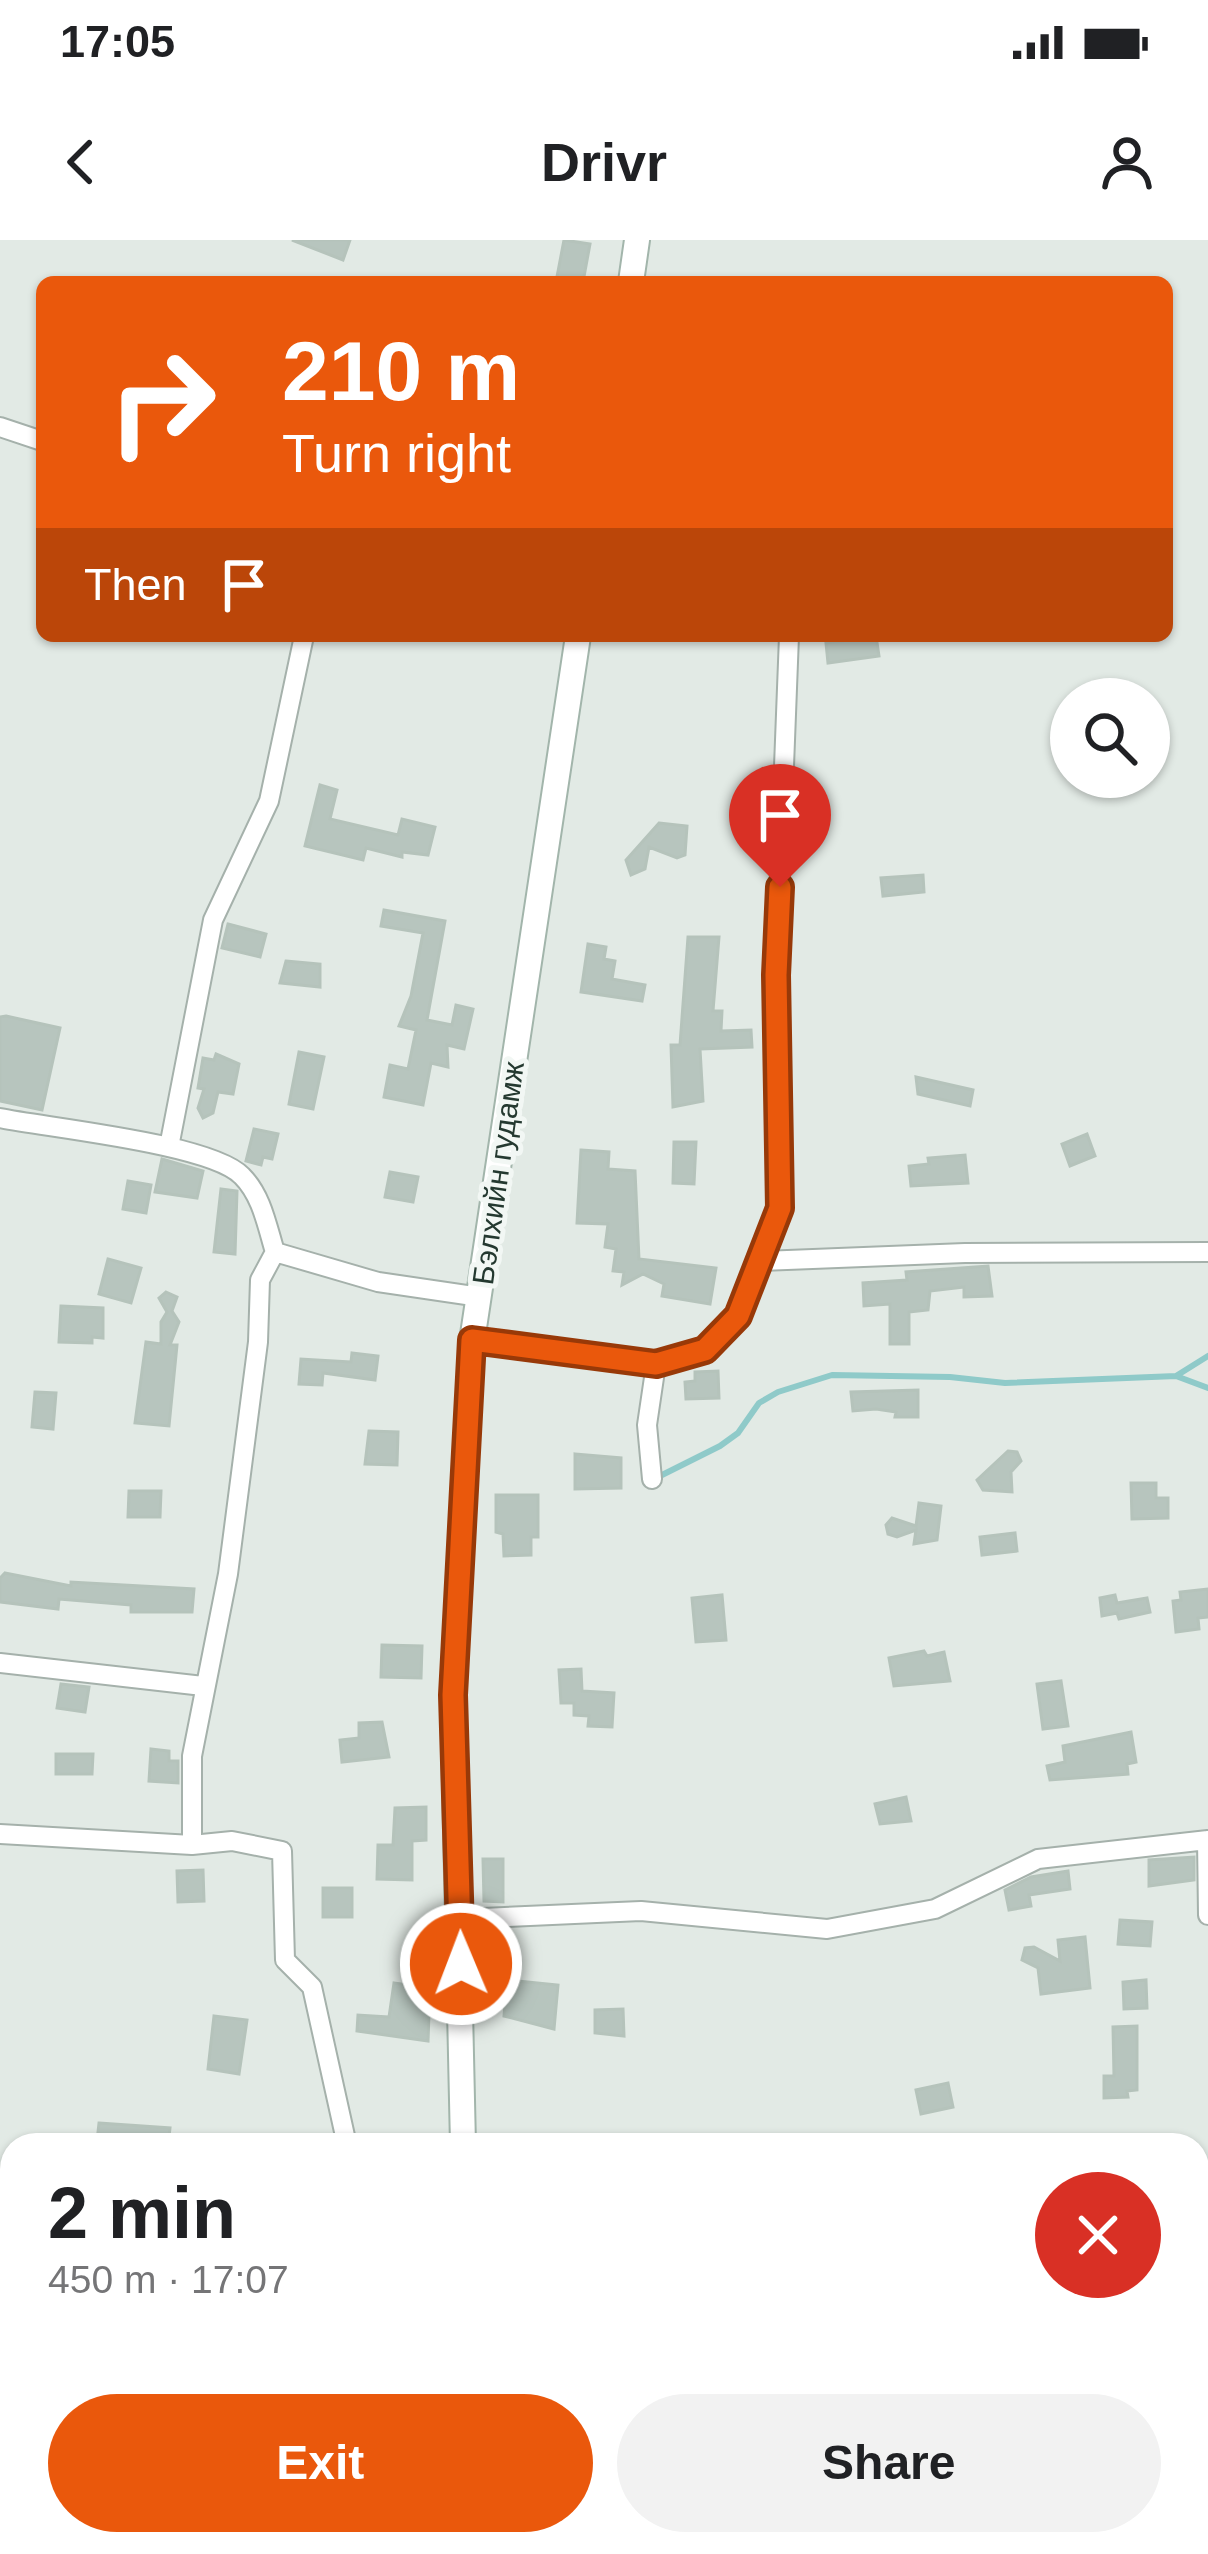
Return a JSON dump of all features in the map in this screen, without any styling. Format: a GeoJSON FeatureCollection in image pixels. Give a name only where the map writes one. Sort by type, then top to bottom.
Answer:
{"type":"FeatureCollection","features":[{"type":"Feature","properties":{"kind":"main road"},"geometry":{"type":"LineString","coordinates":[[632,276],[637,240]]}},
{"type":"Feature","properties":{"kind":"main road","name":"Бэлхийн гудамж"},"geometry":{"type":"LineString","coordinates":[[464,2133],[453,1695],[472,1340],[577,642]]}},
{"type":"Feature","properties":{"kind":"street"},"geometry":{"type":"LineString","coordinates":[[0,427],[36,439]]}},
{"type":"Feature","properties":{"kind":"street"},"geometry":{"type":"LineString","coordinates":[[169,1147],[213,920],[268,801],[303,642]]}},
{"type":"Feature","properties":{"kind":"street"},"geometry":{"type":"LineString","coordinates":[[472,1340],[656,1364],[705,1350],[738,1316],[780,1208],[776,975],[789,642]]}},
{"type":"Feature","properties":{"kind":"street"},"geometry":{"type":"LineString","coordinates":[[0,1118],[169,1147],[239,1171],[257,1195],[275,1252],[260,1280],[257,1342],[228,1574],[202,1686],[192,1756],[192,1845]]}},
{"type":"Feature","properties":{"kind":"street"},"geometry":{"type":"LineString","coordinates":[[275,1252],[378,1282],[480,1297]]}},
{"type":"Feature","properties":{"kind":"street"},"geometry":{"type":"LineString","coordinates":[[760,1261],[965,1253],[1208,1252]]}},
{"type":"Feature","properties":{"kind":"street"},"geometry":{"type":"LineString","coordinates":[[652,1479],[646,1425],[656,1364]]}},
{"type":"Feature","properties":{"kind":"street"},"geometry":{"type":"LineString","coordinates":[[0,1663],[202,1686]]}},
{"type":"Feature","properties":{"kind":"street"},"geometry":{"type":"LineString","coordinates":[[0,1834],[192,1845],[232,1841],[282,1851],[285,1960],[313,1987],[344,2133]]}},
{"type":"Feature","properties":{"kind":"street"},"geometry":{"type":"LineString","coordinates":[[460,1919],[641,1911],[827,1930],[935,1909],[1038,1859],[1208,1840],[1208,1915]]}},
{"type":"Feature","properties":{"kind":"building"},"geometry":{"type":"Polygon","coordinates":[[[292,240],[350,240],[343,260],[292,240]]]}},
{"type":"Feature","properties":{"kind":"building"},"geometry":{"type":"Polygon","coordinates":[[[564,240],[590,244],[584,276],[557,276],[564,240]]]}},
{"type":"Feature","properties":{"kind":"building"},"geometry":{"type":"Polygon","coordinates":[[[877,642],[879,656],[828,663],[826,643],[877,642]]]}},
{"type":"Feature","properties":{"kind":"building"},"geometry":{"type":"Polygon","coordinates":[[[320,785],[337,790],[330,819],[398,835],[402,819],[435,827],[428,855],[402,852],[402,857],[366,848],[363,860],[305,846],[320,785]]]}},
{"type":"Feature","properties":{"kind":"building"},"geometry":{"type":"Polygon","coordinates":[[[659,823],[687,826],[685,855],[677,858],[649,847],[645,869],[631,875],[626,860],[659,823]]]}},
{"type":"Feature","properties":{"kind":"building"},"geometry":{"type":"Polygon","coordinates":[[[923,875],[924,892],[883,896],[881,878],[923,875]]]}},
{"type":"Feature","properties":{"kind":"building"},"geometry":{"type":"Polygon","coordinates":[[[384,910],[445,921],[427,1020],[452,1025],[456,1005],[473,1009],[464,1049],[447,1045],[448,1067],[431,1063],[423,1105],[384,1097],[390,1065],[408,1069],[416,1030],[399,1026],[411,996],[423,933],[381,926],[384,910]]]}},
{"type":"Feature","properties":{"kind":"building"},"geometry":{"type":"Polygon","coordinates":[[[228,924],[266,934],[260,957],[222,948],[228,924]]]}},
{"type":"Feature","properties":{"kind":"building"},"geometry":{"type":"Polygon","coordinates":[[[688,937],[719,937],[713,1011],[722,1011],[721,1031],[751,1030],[752,1047],[700,1049],[703,1101],[673,1107],[671,1045],[680,1045],[688,937]]]}},
{"type":"Feature","properties":{"kind":"building"},"geometry":{"type":"Polygon","coordinates":[[[588,944],[606,947],[604,959],[615,961],[612,979],[645,985],[642,1001],[581,992],[588,944]]]}},
{"type":"Feature","properties":{"kind":"building"},"geometry":{"type":"Polygon","coordinates":[[[286,961],[320,964],[320,987],[280,983],[286,961]]]}},
{"type":"Feature","properties":{"kind":"building"},"geometry":{"type":"Polygon","coordinates":[[[0,1017],[60,1028],[42,1110],[0,1101],[0,1017]]]}},
{"type":"Feature","properties":{"kind":"building"},"geometry":{"type":"Polygon","coordinates":[[[299,1052],[324,1057],[313,1109],[289,1104],[299,1052]]]}},
{"type":"Feature","properties":{"kind":"building"},"geometry":{"type":"Polygon","coordinates":[[[216,1054],[239,1064],[233,1094],[218,1092],[213,1113],[203,1118],[198,1108],[204,1089],[198,1088],[203,1058],[214,1060],[216,1054]]]}},
{"type":"Feature","properties":{"kind":"building"},"geometry":{"type":"Polygon","coordinates":[[[916,1077],[973,1090],[970,1106],[918,1094],[916,1077]]]}},
{"type":"Feature","properties":{"kind":"building"},"geometry":{"type":"Polygon","coordinates":[[[254,1129],[278,1134],[272,1159],[263,1157],[261,1165],[246,1161],[254,1129]]]}},
{"type":"Feature","properties":{"kind":"building"},"geometry":{"type":"Polygon","coordinates":[[[1087,1134],[1095,1156],[1070,1166],[1062,1144],[1087,1134]]]}},
{"type":"Feature","properties":{"kind":"building"},"geometry":{"type":"Polygon","coordinates":[[[674,1142],[696,1142],[694,1184],[673,1183],[674,1142]]]}},
{"type":"Feature","properties":{"kind":"building"},"geometry":{"type":"Polygon","coordinates":[[[581,1150],[609,1152],[608,1169],[635,1171],[639,1259],[716,1268],[710,1304],[662,1296],[664,1284],[643,1274],[622,1285],[624,1272],[613,1271],[616,1249],[605,1247],[608,1224],[577,1223],[581,1150]]]}},
{"type":"Feature","properties":{"kind":"building"},"geometry":{"type":"Polygon","coordinates":[[[965,1155],[968,1183],[911,1186],[909,1166],[929,1164],[928,1158],[965,1155]]]}},
{"type":"Feature","properties":{"kind":"building"},"geometry":{"type":"Polygon","coordinates":[[[162,1159],[203,1171],[197,1198],[155,1192],[162,1159]]]}},
{"type":"Feature","properties":{"kind":"building"},"geometry":{"type":"Polygon","coordinates":[[[390,1172],[418,1177],[413,1202],[385,1197],[390,1172]]]}},
{"type":"Feature","properties":{"kind":"building"},"geometry":{"type":"Polygon","coordinates":[[[128,1181],[151,1185],[146,1213],[123,1209],[128,1181]]]}},
{"type":"Feature","properties":{"kind":"building"},"geometry":{"type":"Polygon","coordinates":[[[221,1189],[237,1191],[235,1254],[214,1252],[221,1189]]]}},
{"type":"Feature","properties":{"kind":"building"},"geometry":{"type":"Polygon","coordinates":[[[108,1259],[141,1268],[131,1303],[99,1294],[108,1259]]]}},
{"type":"Feature","properties":{"kind":"building"},"geometry":{"type":"Polygon","coordinates":[[[988,1266],[992,1296],[964,1297],[964,1287],[930,1291],[928,1310],[909,1312],[909,1344],[890,1344],[890,1304],[864,1306],[863,1283],[907,1280],[906,1272],[988,1266]]]}},
{"type":"Feature","properties":{"kind":"building"},"geometry":{"type":"Polygon","coordinates":[[[166,1292],[177,1297],[172,1311],[179,1322],[170,1345],[177,1345],[169,1426],[135,1423],[146,1342],[161,1344],[161,1322],[167,1312],[159,1298],[166,1292]]]}},
{"type":"Feature","properties":{"kind":"building"},"geometry":{"type":"Polygon","coordinates":[[[61,1306],[103,1308],[103,1338],[92,1337],[92,1343],[59,1342],[61,1306]]]}},
{"type":"Feature","properties":{"kind":"building"},"geometry":{"type":"Polygon","coordinates":[[[352,1353],[378,1356],[375,1380],[323,1373],[322,1385],[299,1384],[301,1359],[351,1362],[352,1353]]]}},
{"type":"Feature","properties":{"kind":"building"},"geometry":{"type":"Polygon","coordinates":[[[718,1371],[719,1398],[686,1399],[685,1382],[695,1381],[695,1372],[718,1371]]]}},
{"type":"Feature","properties":{"kind":"building"},"geometry":{"type":"Polygon","coordinates":[[[918,1390],[918,1417],[895,1417],[896,1412],[876,1409],[853,1411],[851,1392],[918,1390]]]}},
{"type":"Feature","properties":{"kind":"building"},"geometry":{"type":"Polygon","coordinates":[[[35,1392],[56,1393],[53,1429],[32,1427],[35,1392]]]}},
{"type":"Feature","properties":{"kind":"building"},"geometry":{"type":"Polygon","coordinates":[[[369,1431],[398,1432],[397,1465],[365,1464],[369,1431]]]}},
{"type":"Feature","properties":{"kind":"building"},"geometry":{"type":"Polygon","coordinates":[[[1008,1451],[1017,1452],[1021,1461],[1011,1472],[1012,1492],[983,1490],[977,1480],[1008,1451]]]}},
{"type":"Feature","properties":{"kind":"building"},"geometry":{"type":"Polygon","coordinates":[[[575,1454],[621,1458],[621,1488],[575,1489],[575,1454]]]}},
{"type":"Feature","properties":{"kind":"building"},"geometry":{"type":"Polygon","coordinates":[[[1131,1483],[1156,1483],[1156,1498],[1168,1498],[1168,1518],[1132,1519],[1131,1483]]]}},
{"type":"Feature","properties":{"kind":"building"},"geometry":{"type":"Polygon","coordinates":[[[129,1491],[161,1491],[160,1517],[128,1517],[129,1491]]]}},
{"type":"Feature","properties":{"kind":"building"},"geometry":{"type":"Polygon","coordinates":[[[496,1495],[538,1495],[538,1537],[531,1537],[531,1555],[504,1556],[503,1534],[496,1532],[496,1495]]]}},
{"type":"Feature","properties":{"kind":"building"},"geometry":{"type":"Polygon","coordinates":[[[919,1503],[941,1506],[937,1540],[914,1544],[916,1530],[897,1537],[888,1534],[886,1525],[892,1518],[916,1526],[919,1503]]]}},
{"type":"Feature","properties":{"kind":"building"},"geometry":{"type":"Polygon","coordinates":[[[1015,1533],[1017,1551],[982,1555],[980,1537],[1015,1533]]]}},
{"type":"Feature","properties":{"kind":"building"},"geometry":{"type":"Polygon","coordinates":[[[5,1573],[71,1586],[71,1582],[194,1589],[192,1612],[131,1612],[131,1605],[59,1599],[58,1609],[0,1602],[0,1578],[5,1573]]]}},
{"type":"Feature","properties":{"kind":"building"},"geometry":{"type":"Polygon","coordinates":[[[1208,1589],[1208,1617],[1198,1618],[1199,1629],[1176,1632],[1173,1601],[1181,1600],[1180,1592],[1208,1589]]]}},
{"type":"Feature","properties":{"kind":"building"},"geometry":{"type":"Polygon","coordinates":[[[722,1595],[726,1640],[696,1642],[692,1598],[722,1595]]]}},
{"type":"Feature","properties":{"kind":"building"},"geometry":{"type":"Polygon","coordinates":[[[1115,1595],[1117,1603],[1147,1598],[1150,1612],[1119,1619],[1117,1613],[1102,1616],[1100,1598],[1115,1595]]]}},
{"type":"Feature","properties":{"kind":"building"},"geometry":{"type":"Polygon","coordinates":[[[382,1645],[422,1646],[421,1678],[381,1677],[382,1645]]]}},
{"type":"Feature","properties":{"kind":"building"},"geometry":{"type":"Polygon","coordinates":[[[924,1651],[927,1656],[944,1652],[950,1681],[894,1686],[889,1658],[924,1651]]]}},
{"type":"Feature","properties":{"kind":"building"},"geometry":{"type":"Polygon","coordinates":[[[581,1669],[582,1691],[614,1693],[612,1727],[588,1726],[589,1716],[574,1715],[574,1703],[561,1703],[559,1670],[581,1669]]]}},
{"type":"Feature","properties":{"kind":"building"},"geometry":{"type":"Polygon","coordinates":[[[1061,1681],[1068,1726],[1043,1729],[1037,1684],[1061,1681]]]}},
{"type":"Feature","properties":{"kind":"building"},"geometry":{"type":"Polygon","coordinates":[[[61,1684],[89,1687],[85,1712],[57,1708],[61,1684]]]}},
{"type":"Feature","properties":{"kind":"building"},"geometry":{"type":"Polygon","coordinates":[[[382,1722],[389,1757],[342,1762],[340,1740],[359,1738],[359,1723],[382,1722]]]}},
{"type":"Feature","properties":{"kind":"building"},"geometry":{"type":"Polygon","coordinates":[[[1131,1732],[1136,1762],[1127,1764],[1128,1774],[1050,1780],[1047,1766],[1065,1762],[1063,1746],[1131,1732]]]}},
{"type":"Feature","properties":{"kind":"building"},"geometry":{"type":"Polygon","coordinates":[[[151,1749],[169,1751],[169,1761],[178,1761],[178,1783],[149,1781],[151,1749]]]}},
{"type":"Feature","properties":{"kind":"building"},"geometry":{"type":"Polygon","coordinates":[[[56,1754],[93,1754],[92,1774],[56,1774],[56,1754]]]}},
{"type":"Feature","properties":{"kind":"building"},"geometry":{"type":"Polygon","coordinates":[[[906,1797],[911,1821],[880,1824],[875,1804],[906,1797]]]}},
{"type":"Feature","properties":{"kind":"building"},"geometry":{"type":"Polygon","coordinates":[[[426,1807],[426,1840],[412,1841],[412,1880],[377,1879],[378,1845],[393,1845],[395,1808],[426,1807]]]}},
{"type":"Feature","properties":{"kind":"building"},"geometry":{"type":"Polygon","coordinates":[[[1194,1857],[1194,1880],[1149,1886],[1149,1860],[1194,1857]]]}},
{"type":"Feature","properties":{"kind":"building"},"geometry":{"type":"Polygon","coordinates":[[[483,1859],[503,1859],[503,1902],[484,1901],[483,1859]]]}},
{"type":"Feature","properties":{"kind":"building"},"geometry":{"type":"Polygon","coordinates":[[[203,1870],[204,1901],[178,1902],[177,1871],[203,1870]]]}},
{"type":"Feature","properties":{"kind":"building"},"geometry":{"type":"Polygon","coordinates":[[[1068,1871],[1070,1889],[1029,1895],[1031,1906],[1009,1910],[1005,1890],[1031,1877],[1068,1871]]]}},
{"type":"Feature","properties":{"kind":"building"},"geometry":{"type":"Polygon","coordinates":[[[323,1888],[352,1888],[352,1917],[323,1917],[323,1888]]]}},
{"type":"Feature","properties":{"kind":"building"},"geometry":{"type":"Polygon","coordinates":[[[1120,1920],[1152,1922],[1150,1946],[1118,1944],[1120,1920]]]}},
{"type":"Feature","properties":{"kind":"building"},"geometry":{"type":"Polygon","coordinates":[[[1085,1937],[1090,1988],[1041,1994],[1038,1968],[1022,1960],[1025,1948],[1034,1947],[1060,1961],[1058,1940],[1085,1937]]]}},
{"type":"Feature","properties":{"kind":"building"},"geometry":{"type":"Polygon","coordinates":[[[507,1980],[558,1985],[554,2029],[504,2016],[507,1980]]]}},
{"type":"Feature","properties":{"kind":"building"},"geometry":{"type":"Polygon","coordinates":[[[1146,1980],[1147,2008],[1124,2009],[1123,1982],[1146,1980]]]}},
{"type":"Feature","properties":{"kind":"building"},"geometry":{"type":"Polygon","coordinates":[[[394,1983],[430,1988],[428,2041],[357,2031],[358,2015],[389,2017],[394,1983]]]}},
{"type":"Feature","properties":{"kind":"building"},"geometry":{"type":"Polygon","coordinates":[[[623,2009],[624,2036],[595,2033],[595,2010],[623,2009]]]}},
{"type":"Feature","properties":{"kind":"building"},"geometry":{"type":"Polygon","coordinates":[[[214,2016],[247,2020],[239,2074],[208,2069],[214,2016]]]}},
{"type":"Feature","properties":{"kind":"building"},"geometry":{"type":"Polygon","coordinates":[[[1137,2026],[1137,2090],[1127,2091],[1128,2097],[1104,2098],[1104,2076],[1114,2076],[1113,2027],[1137,2026]]]}},
{"type":"Feature","properties":{"kind":"building"},"geometry":{"type":"Polygon","coordinates":[[[948,2083],[953,2107],[921,2114],[916,2090],[948,2083]]]}},
{"type":"Feature","properties":{"kind":"building"},"geometry":{"type":"Polygon","coordinates":[[[99,2123],[170,2128],[169,2133],[98,2133],[99,2123]]]}},
{"type":"Feature","properties":{"kind":"waterway"},"geometry":{"type":"LineString","coordinates":[[1176,1376],[1208,1356]]}},
{"type":"Feature","properties":{"kind":"waterway"},"geometry":{"type":"LineString","coordinates":[[654,1479],[738,1433],[759,1403],[832,1375],[1005,1383],[1176,1376],[1208,1388]]}},
{"type":"Feature","properties":{"kind":"route"},"geometry":{"type":"LineString","coordinates":[[461,1964],[453,1695],[472,1340],[656,1364],[705,1350],[738,1316],[780,1208],[776,975],[780,887]]}}]}
